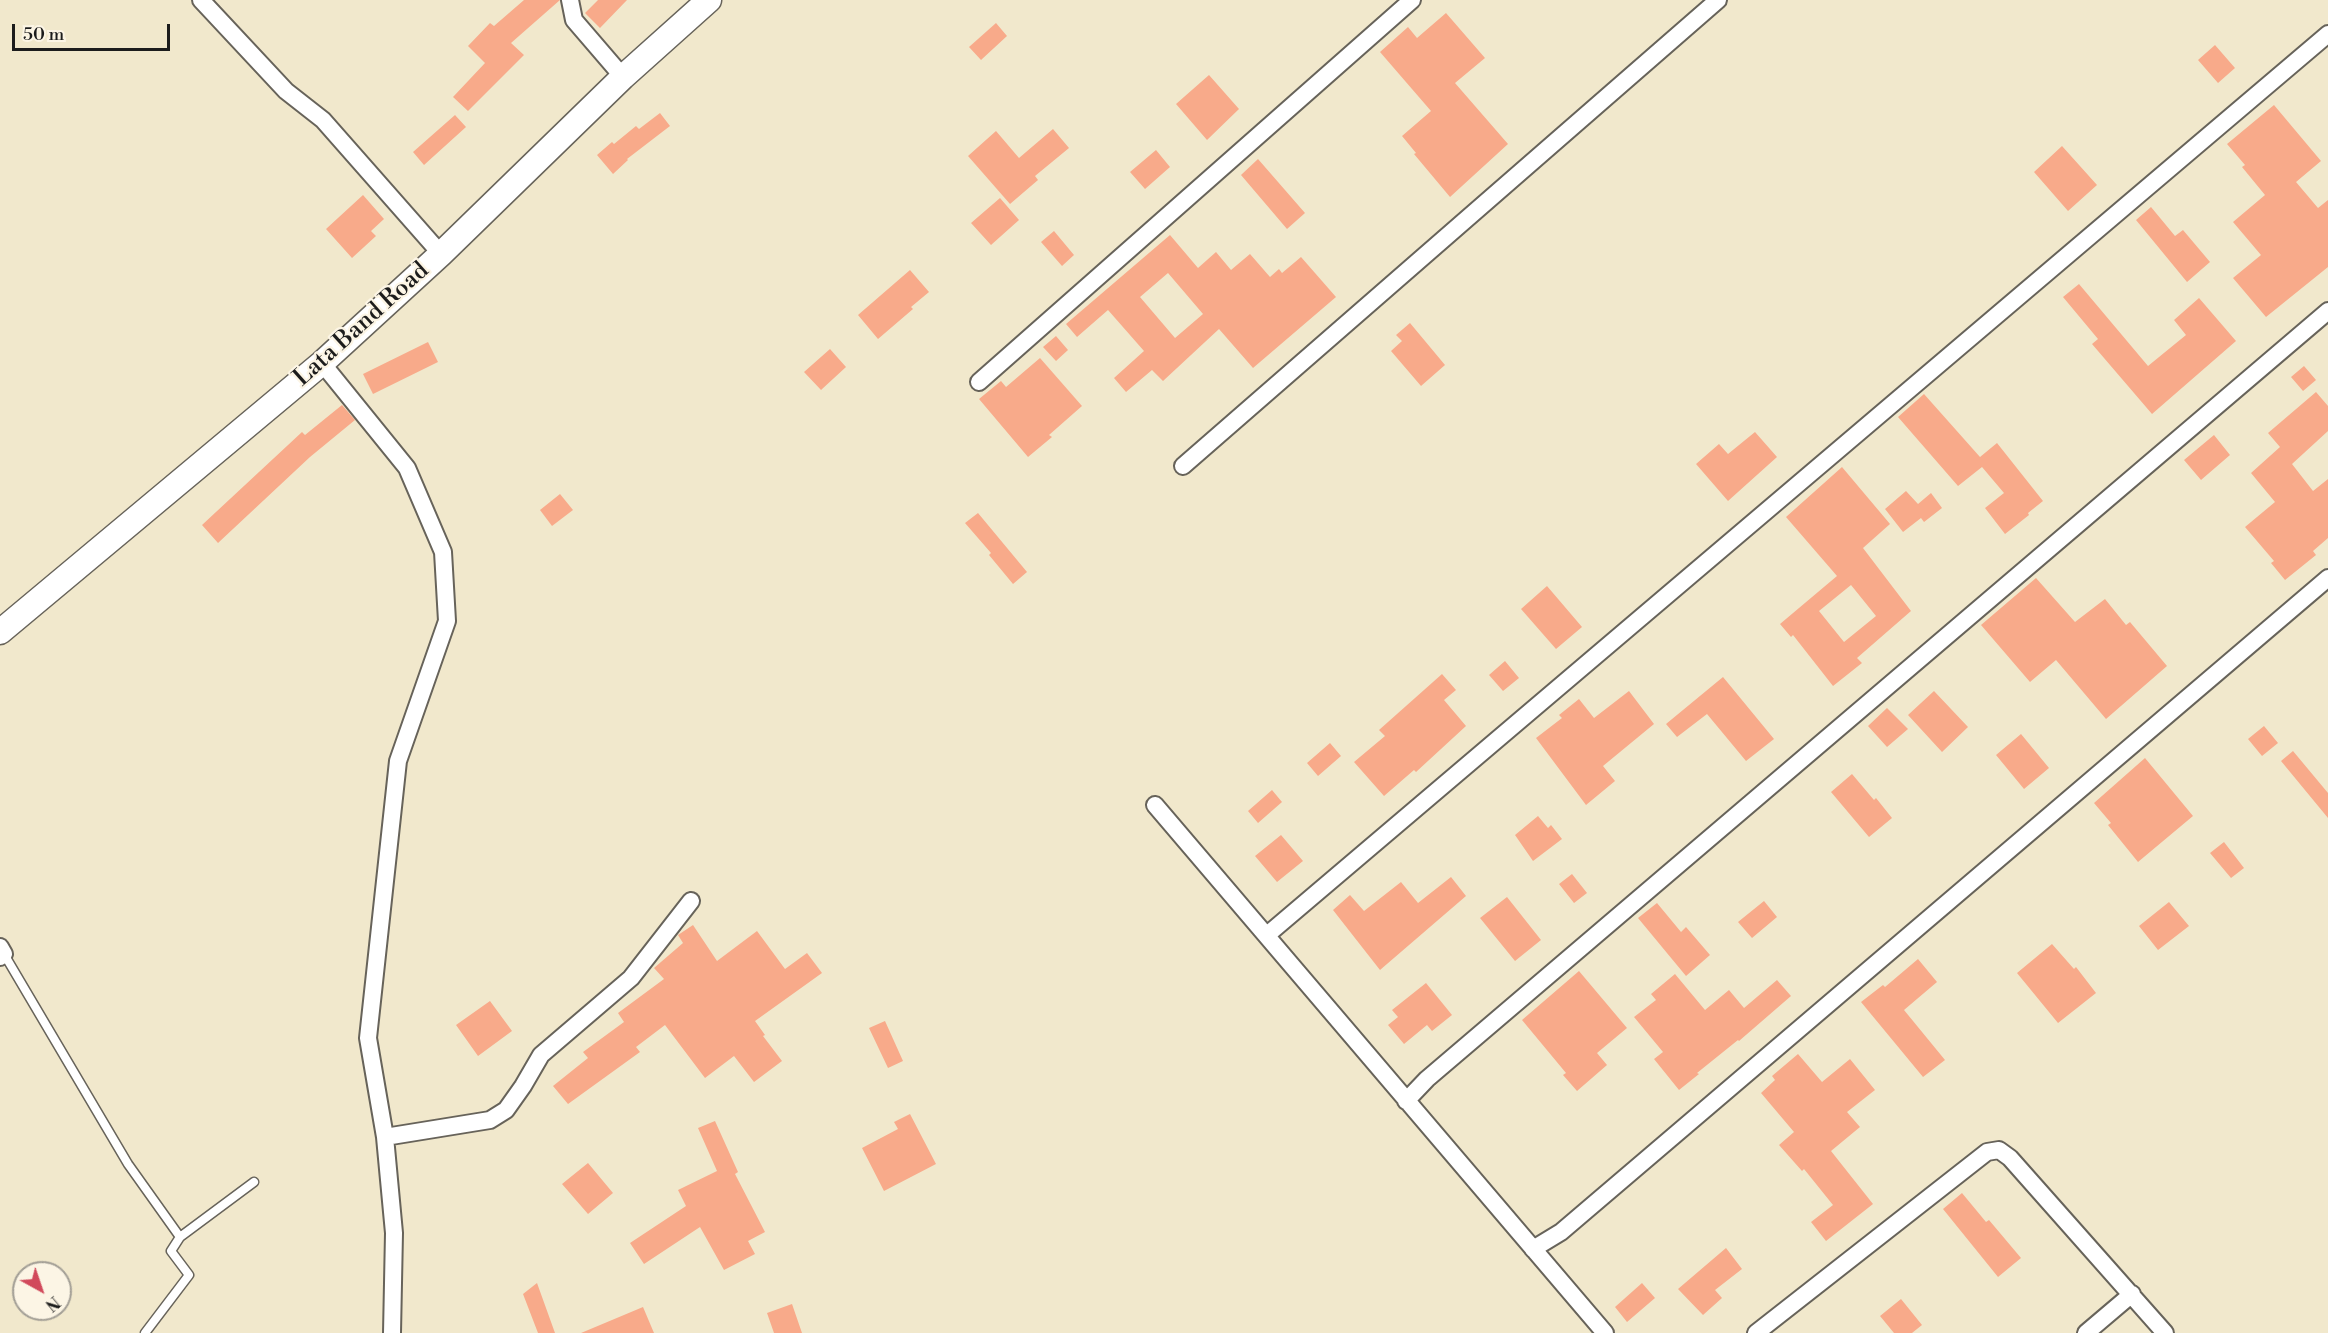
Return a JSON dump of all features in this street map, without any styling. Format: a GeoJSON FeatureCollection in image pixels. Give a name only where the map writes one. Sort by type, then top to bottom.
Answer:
{"type":"FeatureCollection","features":[{"type":"Feature","properties":{"kind":"main road","name":"Lata Band Road"},"geometry":{"type":"LineString","coordinates":[[0,632],[322,363],[441,254],[623,77],[708,0]]}},
{"type":"Feature","properties":{"kind":"street"},"geometry":{"type":"LineString","coordinates":[[201,0],[286,92],[323,120],[441,254]]}},
{"type":"Feature","properties":{"kind":"street"},"geometry":{"type":"LineString","coordinates":[[570,0],[574,20],[623,77]]}},
{"type":"Feature","properties":{"kind":"street"},"geometry":{"type":"LineString","coordinates":[[979,382],[1412,0]]}},
{"type":"Feature","properties":{"kind":"street"},"geometry":{"type":"LineString","coordinates":[[1183,466],[1718,0]]}},
{"type":"Feature","properties":{"kind":"street"},"geometry":{"type":"LineString","coordinates":[[1266,935],[2328,34]]}},
{"type":"Feature","properties":{"kind":"street"},"geometry":{"type":"LineString","coordinates":[[1406,1101],[1426,1079],[2328,311]]}},
{"type":"Feature","properties":{"kind":"street"},"geometry":{"type":"LineString","coordinates":[[322,363],[407,468],[443,552],[447,621],[398,761],[368,1038],[385,1137],[394,1233],[392,1333]]}},
{"type":"Feature","properties":{"kind":"street"},"geometry":{"type":"LineString","coordinates":[[1533,1249],[1561,1232],[2328,578]]}},
{"type":"Feature","properties":{"kind":"street"},"geometry":{"type":"LineString","coordinates":[[1155,805],[1605,1333]]}},
{"type":"Feature","properties":{"kind":"street"},"geometry":{"type":"LineString","coordinates":[[385,1137],[490,1120],[506,1110],[541,1055],[631,978],[691,901]]}},
{"type":"Feature","properties":{"kind":"street"},"geometry":{"type":"LineString","coordinates":[[1756,1333],[1987,1152],[2000,1150],[2010,1158],[2165,1333]]}},
{"type":"Feature","properties":{"kind":"street"},"geometry":{"type":"LineString","coordinates":[[2086,1333],[2132,1294]]}},
{"type":"Feature","properties":{"kind":"lane"},"geometry":{"type":"LineString","coordinates":[[1,953],[128,1164],[180,1237]]}},
{"type":"Feature","properties":{"kind":"lane"},"geometry":{"type":"LineString","coordinates":[[145,1333],[189,1275],[171,1251],[180,1237],[255,1182]]}},
{"type":"Feature","properties":{"kind":"building"},"geometry":{"type":"Polygon","coordinates":[[[524,0],[560,0],[511,43],[524,55],[468,111],[453,97],[485,63],[468,46],[490,23],[494,26],[524,0]]]}},
{"type":"Feature","properties":{"kind":"building"},"geometry":{"type":"Polygon","coordinates":[[[598,0],[627,0],[600,28],[585,13],[598,0]]]}},
{"type":"Feature","properties":{"kind":"building"},"geometry":{"type":"Polygon","coordinates":[[[1446,13],[1485,58],[1455,83],[1508,144],[1450,197],[1402,136],[1431,111],[1380,52],[1408,27],[1417,38],[1446,13]]]}},
{"type":"Feature","properties":{"kind":"building"},"geometry":{"type":"Polygon","coordinates":[[[996,23],[1007,36],[981,60],[969,47],[996,23]]]}},
{"type":"Feature","properties":{"kind":"building"},"geometry":{"type":"Polygon","coordinates":[[[2215,45],[2235,68],[2218,83],[2198,60],[2215,45]]]}},
{"type":"Feature","properties":{"kind":"building"},"geometry":{"type":"Polygon","coordinates":[[[1209,75],[1239,109],[1207,140],[1176,104],[1209,75]]]}},
{"type":"Feature","properties":{"kind":"building"},"geometry":{"type":"Polygon","coordinates":[[[2274,105],[2321,161],[2296,182],[2318,208],[2328,200],[2328,267],[2266,317],[2233,278],[2261,255],[2233,222],[2265,195],[2242,167],[2245,165],[2227,144],[2274,105]]]}},
{"type":"Feature","properties":{"kind":"building"},"geometry":{"type":"Polygon","coordinates":[[[660,113],[670,126],[627,159],[613,174],[597,155],[636,126],[639,129],[660,113]]]}},
{"type":"Feature","properties":{"kind":"building"},"geometry":{"type":"Polygon","coordinates":[[[455,115],[466,127],[424,165],[413,152],[455,115]]]}},
{"type":"Feature","properties":{"kind":"building"},"geometry":{"type":"Polygon","coordinates":[[[1053,129],[1069,148],[1035,176],[1038,180],[1010,204],[968,156],[996,131],[1019,158],[1053,129]]]}},
{"type":"Feature","properties":{"kind":"building"},"geometry":{"type":"Polygon","coordinates":[[[2062,146],[2097,185],[2068,211],[2034,172],[2062,146]]]}},
{"type":"Feature","properties":{"kind":"building"},"geometry":{"type":"Polygon","coordinates":[[[1156,150],[1170,167],[1145,189],[1130,172],[1156,150]]]}},
{"type":"Feature","properties":{"kind":"building"},"geometry":{"type":"Polygon","coordinates":[[[1258,159],[1305,213],[1287,229],[1241,175],[1258,159]]]}},
{"type":"Feature","properties":{"kind":"building"},"geometry":{"type":"Polygon","coordinates":[[[363,195],[384,219],[371,231],[376,236],[352,258],[326,229],[363,195]]]}},
{"type":"Feature","properties":{"kind":"building"},"geometry":{"type":"Polygon","coordinates":[[[1000,198],[1019,220],[991,245],[971,223],[1000,198]]]}},
{"type":"Feature","properties":{"kind":"building"},"geometry":{"type":"Polygon","coordinates":[[[2151,207],[2175,236],[2183,230],[2210,262],[2187,282],[2136,220],[2151,207]]]}},
{"type":"Feature","properties":{"kind":"building"},"geometry":{"type":"Polygon","coordinates":[[[1054,231],[1074,255],[1062,266],[1041,242],[1054,231]]]}},
{"type":"Feature","properties":{"kind":"building"},"geometry":{"type":"Polygon","coordinates":[[[1170,235],[1198,268],[1216,252],[1231,270],[1250,254],[1270,277],[1279,269],[1282,273],[1301,257],[1336,297],[1253,368],[1219,329],[1163,381],[1152,370],[1126,392],[1114,378],[1144,351],[1108,310],[1077,337],[1066,324],[1170,235]],[[1168,273],[1140,297],[1175,338],[1203,314],[1168,273]]]}},
{"type":"Feature","properties":{"kind":"building"},"geometry":{"type":"Polygon","coordinates":[[[910,270],[929,292],[878,339],[858,315],[910,270]]]}},
{"type":"Feature","properties":{"kind":"building"},"geometry":{"type":"Polygon","coordinates":[[[2079,284],[2148,366],[2186,335],[2174,320],[2199,298],[2236,341],[2152,414],[2092,344],[2098,339],[2063,297],[2079,284]]]}},
{"type":"Feature","properties":{"kind":"building"},"geometry":{"type":"Polygon","coordinates":[[[1410,323],[1445,365],[1421,386],[1391,351],[1402,341],[1396,335],[1410,323]]]}},
{"type":"Feature","properties":{"kind":"building"},"geometry":{"type":"Polygon","coordinates":[[[1056,336],[1068,350],[1056,361],[1043,347],[1056,336]]]}},
{"type":"Feature","properties":{"kind":"building"},"geometry":{"type":"Polygon","coordinates":[[[428,342],[438,362],[373,394],[363,374],[428,342]]]}},
{"type":"Feature","properties":{"kind":"building"},"geometry":{"type":"Polygon","coordinates":[[[830,349],[846,367],[821,390],[804,372],[830,349]]]}},
{"type":"Feature","properties":{"kind":"building"},"geometry":{"type":"Polygon","coordinates":[[[1040,358],[1082,406],[1049,435],[1052,437],[1028,457],[979,399],[1001,381],[1006,387],[1040,358]]]}},
{"type":"Feature","properties":{"kind":"building"},"geometry":{"type":"Polygon","coordinates":[[[2304,366],[2316,380],[2303,391],[2291,377],[2304,366]]]}},
{"type":"Feature","properties":{"kind":"building"},"geometry":{"type":"Polygon","coordinates":[[[2316,392],[2328,406],[2328,431],[2292,464],[2313,491],[2328,479],[2328,538],[2313,551],[2316,555],[2285,580],[2271,563],[2274,561],[2245,527],[2275,502],[2251,473],[2280,447],[2268,433],[2316,392]]]}},
{"type":"Feature","properties":{"kind":"building"},"geometry":{"type":"Polygon","coordinates":[[[1924,394],[1980,457],[1997,443],[2043,501],[2005,534],[1985,508],[2004,493],[1982,467],[1958,486],[1898,417],[1924,394]]]}},
{"type":"Feature","properties":{"kind":"building"},"geometry":{"type":"Polygon","coordinates":[[[342,405],[355,420],[310,457],[218,543],[202,525],[302,432],[305,435],[342,405]]]}},
{"type":"Feature","properties":{"kind":"building"},"geometry":{"type":"Polygon","coordinates":[[[1755,432],[1777,457],[1728,501],[1696,464],[1719,444],[1728,454],[1755,432]]]}},
{"type":"Feature","properties":{"kind":"building"},"geometry":{"type":"Polygon","coordinates":[[[2214,435],[2230,455],[2201,480],[2184,460],[2214,435]]]}},
{"type":"Feature","properties":{"kind":"building"},"geometry":{"type":"Polygon","coordinates":[[[1842,467],[1890,524],[1863,548],[1911,611],[1857,658],[1862,663],[1833,686],[1793,635],[1791,637],[1780,624],[1837,576],[1786,517],[1842,467]],[[1851,585],[1819,611],[1844,642],[1876,616],[1851,585]]]}},
{"type":"Feature","properties":{"kind":"building"},"geometry":{"type":"Polygon","coordinates":[[[1906,491],[1918,504],[1931,493],[1942,508],[1924,522],[1921,518],[1903,532],[1885,509],[1906,491]]]}},
{"type":"Feature","properties":{"kind":"building"},"geometry":{"type":"Polygon","coordinates":[[[560,494],[573,510],[552,526],[540,510],[560,494]]]}},
{"type":"Feature","properties":{"kind":"building"},"geometry":{"type":"Polygon","coordinates":[[[978,513],[1027,572],[1013,584],[989,555],[991,553],[965,523],[978,513]]]}},
{"type":"Feature","properties":{"kind":"building"},"geometry":{"type":"Polygon","coordinates":[[[2036,578],[2075,622],[2105,599],[2126,625],[2130,622],[2167,666],[2106,719],[2056,660],[2030,682],[1981,625],[2036,578]]]}},
{"type":"Feature","properties":{"kind":"building"},"geometry":{"type":"Polygon","coordinates":[[[1547,586],[1582,627],[1556,649],[1521,609],[1547,586]]]}},
{"type":"Feature","properties":{"kind":"building"},"geometry":{"type":"Polygon","coordinates":[[[1505,661],[1519,678],[1503,691],[1489,675],[1505,661]]]}},
{"type":"Feature","properties":{"kind":"building"},"geometry":{"type":"Polygon","coordinates":[[[1442,674],[1456,690],[1444,700],[1466,726],[1416,772],[1414,770],[1384,796],[1354,762],[1385,736],[1379,730],[1442,674]]]}},
{"type":"Feature","properties":{"kind":"building"},"geometry":{"type":"Polygon","coordinates":[[[1723,677],[1774,739],[1746,761],[1707,714],[1677,737],[1666,724],[1723,677]]]}},
{"type":"Feature","properties":{"kind":"building"},"geometry":{"type":"Polygon","coordinates":[[[1629,691],[1654,724],[1603,766],[1615,781],[1586,805],[1536,738],[1562,718],[1559,715],[1579,699],[1594,718],[1629,691]]]}},
{"type":"Feature","properties":{"kind":"building"},"geometry":{"type":"Polygon","coordinates":[[[1934,691],[1968,727],[1942,752],[1908,715],[1934,691]]]}},
{"type":"Feature","properties":{"kind":"building"},"geometry":{"type":"Polygon","coordinates":[[[1887,708],[1908,729],[1887,747],[1868,726],[1887,708]]]}},
{"type":"Feature","properties":{"kind":"building"},"geometry":{"type":"Polygon","coordinates":[[[2264,726],[2278,743],[2262,756],[2248,739],[2264,726]]]}},
{"type":"Feature","properties":{"kind":"building"},"geometry":{"type":"Polygon","coordinates":[[[2021,734],[2049,768],[2024,789],[1996,755],[2021,734]]]}},
{"type":"Feature","properties":{"kind":"building"},"geometry":{"type":"Polygon","coordinates":[[[1330,743],[1341,756],[1318,776],[1307,763],[1330,743]]]}},
{"type":"Feature","properties":{"kind":"building"},"geometry":{"type":"Polygon","coordinates":[[[2293,751],[2328,793],[2328,818],[2281,761],[2293,751]]]}},
{"type":"Feature","properties":{"kind":"building"},"geometry":{"type":"Polygon","coordinates":[[[2145,758],[2193,816],[2138,862],[2108,825],[2111,823],[2094,803],[2145,758]]]}},
{"type":"Feature","properties":{"kind":"building"},"geometry":{"type":"Polygon","coordinates":[[[1852,774],[1892,818],[1869,837],[1831,792],[1852,774]]]}},
{"type":"Feature","properties":{"kind":"building"},"geometry":{"type":"Polygon","coordinates":[[[1272,790],[1282,802],[1258,823],[1248,811],[1272,790]]]}},
{"type":"Feature","properties":{"kind":"building"},"geometry":{"type":"Polygon","coordinates":[[[1538,816],[1548,828],[1551,825],[1562,839],[1533,861],[1515,835],[1538,816]]]}},
{"type":"Feature","properties":{"kind":"building"},"geometry":{"type":"Polygon","coordinates":[[[1281,835],[1303,861],[1277,882],[1255,856],[1281,835]]]}},
{"type":"Feature","properties":{"kind":"building"},"geometry":{"type":"Polygon","coordinates":[[[2224,842],[2244,868],[2231,878],[2210,853],[2224,842]]]}},
{"type":"Feature","properties":{"kind":"building"},"geometry":{"type":"Polygon","coordinates":[[[1572,874],[1587,893],[1574,903],[1559,884],[1572,874]]]}},
{"type":"Feature","properties":{"kind":"building"},"geometry":{"type":"Polygon","coordinates":[[[1451,877],[1466,896],[1380,970],[1333,910],[1350,895],[1364,911],[1401,882],[1418,903],[1451,877]]]}},
{"type":"Feature","properties":{"kind":"building"},"geometry":{"type":"Polygon","coordinates":[[[1507,897],[1541,940],[1515,961],[1480,918],[1507,897]]]}},
{"type":"Feature","properties":{"kind":"building"},"geometry":{"type":"Polygon","coordinates":[[[1764,901],[1777,917],[1752,938],[1738,922],[1764,901]]]}},
{"type":"Feature","properties":{"kind":"building"},"geometry":{"type":"Polygon","coordinates":[[[2169,902],[2189,926],[2158,950],[2139,926],[2169,902]]]}},
{"type":"Feature","properties":{"kind":"building"},"geometry":{"type":"Polygon","coordinates":[[[1657,903],[1681,932],[1686,927],[1710,955],[1686,976],[1638,918],[1657,903]]]}},
{"type":"Feature","properties":{"kind":"building"},"geometry":{"type":"Polygon","coordinates":[[[693,925],[717,961],[757,931],[785,969],[807,953],[822,973],[755,1021],[782,1061],[754,1082],[734,1056],[705,1078],[665,1025],[636,1047],[640,1052],[568,1104],[553,1086],[588,1058],[583,1052],[624,1022],[618,1013],[664,979],[654,968],[683,943],[678,935],[693,925]]]}},
{"type":"Feature","properties":{"kind":"building"},"geometry":{"type":"Polygon","coordinates":[[[2052,944],[2074,969],[2076,967],[2096,993],[2058,1023],[2017,973],[2052,944]]]}},
{"type":"Feature","properties":{"kind":"building"},"geometry":{"type":"Polygon","coordinates":[[[1918,959],[1937,982],[1904,1010],[1945,1060],[1923,1077],[1861,1002],[1883,985],[1885,987],[1918,959]]]}},
{"type":"Feature","properties":{"kind":"building"},"geometry":{"type":"Polygon","coordinates":[[[1579,971],[1627,1028],[1597,1053],[1607,1065],[1577,1091],[1563,1075],[1566,1073],[1522,1020],[1579,971]]]}},
{"type":"Feature","properties":{"kind":"building"},"geometry":{"type":"Polygon","coordinates":[[[1675,974],[1705,1010],[1729,990],[1744,1008],[1777,980],[1791,996],[1679,1090],[1654,1059],[1663,1052],[1634,1017],[1656,1000],[1651,994],[1675,974]]]}},
{"type":"Feature","properties":{"kind":"building"},"geometry":{"type":"Polygon","coordinates":[[[1426,983],[1452,1015],[1432,1031],[1427,1025],[1404,1044],[1388,1025],[1398,1017],[1392,1010],[1426,983]]]}},
{"type":"Feature","properties":{"kind":"building"},"geometry":{"type":"Polygon","coordinates":[[[490,1001],[512,1031],[478,1056],[456,1025],[490,1001]]]}},
{"type":"Feature","properties":{"kind":"building"},"geometry":{"type":"Polygon","coordinates":[[[885,1021],[903,1061],[888,1068],[869,1028],[885,1021]]]}},
{"type":"Feature","properties":{"kind":"building"},"geometry":{"type":"Polygon","coordinates":[[[1798,1054],[1822,1082],[1850,1059],[1875,1090],[1847,1112],[1860,1127],[1831,1151],[1873,1204],[1826,1241],[1811,1222],[1833,1205],[1804,1169],[1802,1171],[1779,1145],[1794,1132],[1761,1093],[1775,1080],[1772,1076],[1798,1054]]]}},
{"type":"Feature","properties":{"kind":"building"},"geometry":{"type":"Polygon","coordinates":[[[910,1114],[936,1164],[884,1191],[862,1148],[898,1129],[894,1122],[910,1114]]]}},
{"type":"Feature","properties":{"kind":"building"},"geometry":{"type":"Polygon","coordinates":[[[715,1121],[738,1172],[735,1174],[765,1232],[748,1241],[755,1254],[724,1270],[700,1227],[644,1264],[630,1243],[686,1206],[678,1190],[717,1171],[698,1128],[715,1121]]]}},
{"type":"Feature","properties":{"kind":"building"},"geometry":{"type":"Polygon","coordinates":[[[588,1163],[613,1193],[588,1214],[562,1184],[588,1163]]]}},
{"type":"Feature","properties":{"kind":"building"},"geometry":{"type":"Polygon","coordinates":[[[1962,1193],[1986,1222],[1989,1220],[2021,1258],[1998,1277],[1943,1209],[1962,1193]]]}},
{"type":"Feature","properties":{"kind":"building"},"geometry":{"type":"Polygon","coordinates":[[[1726,1248],[1742,1269],[1715,1290],[1722,1298],[1703,1315],[1678,1289],[1726,1248]]]}},
{"type":"Feature","properties":{"kind":"building"},"geometry":{"type":"Polygon","coordinates":[[[537,1283],[555,1333],[538,1333],[523,1294],[537,1283]]]}},
{"type":"Feature","properties":{"kind":"building"},"geometry":{"type":"Polygon","coordinates":[[[1642,1283],[1655,1298],[1627,1322],[1615,1307],[1642,1283]]]}},
{"type":"Feature","properties":{"kind":"building"},"geometry":{"type":"Polygon","coordinates":[[[1901,1299],[1922,1325],[1912,1333],[1894,1333],[1880,1316],[1901,1299]]]}},
{"type":"Feature","properties":{"kind":"building"},"geometry":{"type":"Polygon","coordinates":[[[792,1304],[802,1333],[774,1333],[767,1313],[792,1304]]]}},
{"type":"Feature","properties":{"kind":"building"},"geometry":{"type":"Polygon","coordinates":[[[643,1307],[654,1333],[581,1333],[643,1307]]]}}]}
